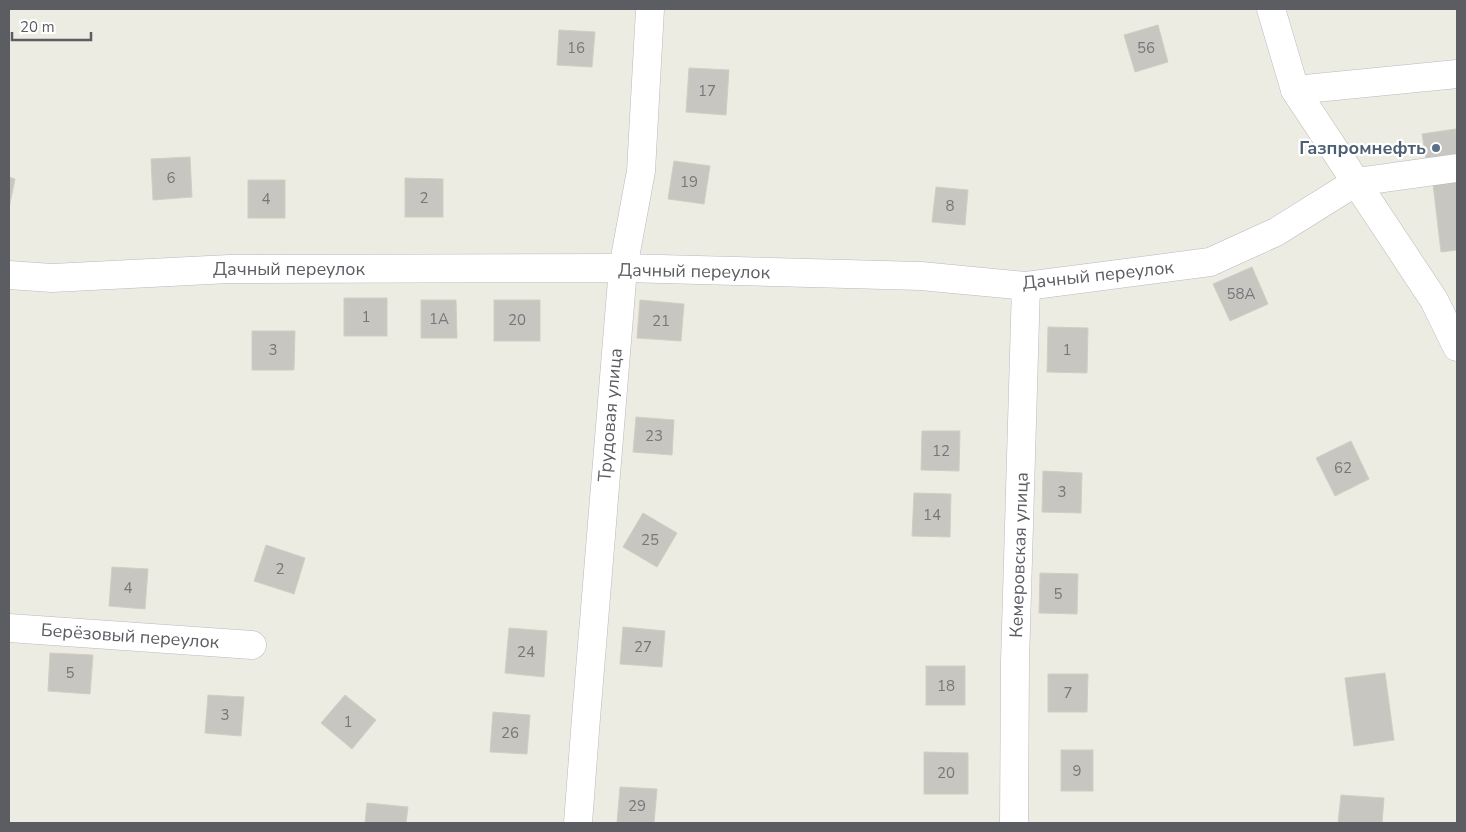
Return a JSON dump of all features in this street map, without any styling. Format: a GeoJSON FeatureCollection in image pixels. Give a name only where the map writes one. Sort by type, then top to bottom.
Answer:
{"type":"FeatureCollection","features":[{"type":"Feature","properties":{"kind":"street","name":"Трудовая улица"},"geometry":{"type":"LineString","coordinates":[[578,823],[623,268],[641,172],[650,9]]}},
{"type":"Feature","properties":{"kind":"street"},"geometry":{"type":"LineString","coordinates":[[1271,9],[1295,90],[1434,300],[1457,347]]}},
{"type":"Feature","properties":{"kind":"street"},"geometry":{"type":"LineString","coordinates":[[1295,90],[1457,74]]}},
{"type":"Feature","properties":{"kind":"street"},"geometry":{"type":"LineString","coordinates":[[1356,182],[1457,168]]}},
{"type":"Feature","properties":{"kind":"street","name":"Дачный переулок"},"geometry":{"type":"LineString","coordinates":[[9,275],[52,278],[229,269],[623,268],[922,276],[1026,286],[1210,262],[1276,232],[1356,182]]}},
{"type":"Feature","properties":{"kind":"street","name":"Кемеровская улица"},"geometry":{"type":"LineString","coordinates":[[1014,823],[1016,662],[1026,286]]}},
{"type":"Feature","properties":{"kind":"street","name":"Берёзовый переулок"},"geometry":{"type":"LineString","coordinates":[[9,628],[252,645]]}},
{"type":"Feature","properties":{"kind":"building"},"geometry":{"type":"Polygon","coordinates":[[[1158,25],[1168,62],[1135,72],[1124,35],[1158,25]]]}},
{"type":"Feature","properties":{"kind":"building"},"geometry":{"type":"Polygon","coordinates":[[[559,30],[595,32],[592,67],[557,65],[559,30]]]}},
{"type":"Feature","properties":{"kind":"building"},"geometry":{"type":"Polygon","coordinates":[[[689,68],[729,70],[726,115],[686,112],[689,68]]]}},
{"type":"Feature","properties":{"kind":"building"},"geometry":{"type":"Polygon","coordinates":[[[1456,129],[1457,154],[1426,158],[1422,134],[1456,129]]]}},
{"type":"Feature","properties":{"kind":"building"},"geometry":{"type":"Polygon","coordinates":[[[1457,155],[1457,250],[1441,252],[1430,159],[1457,155]]]}},
{"type":"Feature","properties":{"kind":"building"},"geometry":{"type":"Polygon","coordinates":[[[190,157],[192,197],[153,200],[151,159],[190,157]]]}},
{"type":"Feature","properties":{"kind":"building"},"geometry":{"type":"Polygon","coordinates":[[[674,161],[710,166],[704,204],[668,199],[674,161]]]}},
{"type":"Feature","properties":{"kind":"building"},"geometry":{"type":"Polygon","coordinates":[[[9,177],[15,179],[9,208],[9,177]]]}},
{"type":"Feature","properties":{"kind":"building"},"geometry":{"type":"Polygon","coordinates":[[[405,178],[443,179],[443,217],[405,217],[405,178]]]}},
{"type":"Feature","properties":{"kind":"building"},"geometry":{"type":"Polygon","coordinates":[[[248,180],[285,180],[285,218],[248,218],[248,180]]]}},
{"type":"Feature","properties":{"kind":"building"},"geometry":{"type":"Polygon","coordinates":[[[936,187],[968,190],[965,225],[932,222],[936,187]]]}},
{"type":"Feature","properties":{"kind":"building"},"geometry":{"type":"Polygon","coordinates":[[[1252,267],[1268,304],[1230,321],[1213,284],[1252,267]]]}},
{"type":"Feature","properties":{"kind":"building"},"geometry":{"type":"Polygon","coordinates":[[[344,298],[387,298],[387,336],[344,336],[344,298]]]}},
{"type":"Feature","properties":{"kind":"building"},"geometry":{"type":"Polygon","coordinates":[[[421,300],[456,300],[457,338],[421,338],[421,300]]]}},
{"type":"Feature","properties":{"kind":"building"},"geometry":{"type":"Polygon","coordinates":[[[494,300],[540,300],[540,341],[494,341],[494,300]]]}},
{"type":"Feature","properties":{"kind":"building"},"geometry":{"type":"Polygon","coordinates":[[[640,300],[684,304],[681,341],[637,338],[640,300]]]}},
{"type":"Feature","properties":{"kind":"building"},"geometry":{"type":"Polygon","coordinates":[[[1048,327],[1088,328],[1087,373],[1047,372],[1048,327]]]}},
{"type":"Feature","properties":{"kind":"building"},"geometry":{"type":"Polygon","coordinates":[[[252,331],[295,331],[294,370],[252,370],[252,331]]]}},
{"type":"Feature","properties":{"kind":"building"},"geometry":{"type":"Polygon","coordinates":[[[636,417],[674,420],[672,455],[633,452],[636,417]]]}},
{"type":"Feature","properties":{"kind":"building"},"geometry":{"type":"Polygon","coordinates":[[[922,431],[960,431],[959,471],[921,470],[922,431]]]}},
{"type":"Feature","properties":{"kind":"building"},"geometry":{"type":"Polygon","coordinates":[[[1351,441],[1369,479],[1335,496],[1316,458],[1351,441]]]}},
{"type":"Feature","properties":{"kind":"building"},"geometry":{"type":"Polygon","coordinates":[[[1043,471],[1082,473],[1081,513],[1042,512],[1043,471]]]}},
{"type":"Feature","properties":{"kind":"building"},"geometry":{"type":"Polygon","coordinates":[[[914,493],[951,494],[950,537],[912,536],[914,493]]]}},
{"type":"Feature","properties":{"kind":"building"},"geometry":{"type":"Polygon","coordinates":[[[643,513],[677,533],[657,567],[623,547],[643,513]]]}},
{"type":"Feature","properties":{"kind":"building"},"geometry":{"type":"Polygon","coordinates":[[[266,545],[305,558],[294,594],[254,581],[266,545]]]}},
{"type":"Feature","properties":{"kind":"building"},"geometry":{"type":"Polygon","coordinates":[[[112,567],[148,569],[145,609],[109,606],[112,567]]]}},
{"type":"Feature","properties":{"kind":"building"},"geometry":{"type":"Polygon","coordinates":[[[1040,573],[1078,574],[1077,614],[1039,613],[1040,573]]]}},
{"type":"Feature","properties":{"kind":"building"},"geometry":{"type":"Polygon","coordinates":[[[623,627],[665,631],[662,667],[620,664],[623,627]]]}},
{"type":"Feature","properties":{"kind":"building"},"geometry":{"type":"Polygon","coordinates":[[[509,628],[547,631],[544,677],[505,673],[509,628]]]}},
{"type":"Feature","properties":{"kind":"building"},"geometry":{"type":"Polygon","coordinates":[[[50,653],[93,655],[90,694],[48,691],[50,653]]]}},
{"type":"Feature","properties":{"kind":"building"},"geometry":{"type":"Polygon","coordinates":[[[926,666],[965,666],[965,705],[926,705],[926,666]]]}},
{"type":"Feature","properties":{"kind":"building"},"geometry":{"type":"Polygon","coordinates":[[[1385,673],[1394,740],[1354,746],[1345,678],[1385,673]]]}},
{"type":"Feature","properties":{"kind":"building"},"geometry":{"type":"Polygon","coordinates":[[[1048,674],[1088,674],[1087,712],[1048,712],[1048,674]]]}},
{"type":"Feature","properties":{"kind":"building"},"geometry":{"type":"Polygon","coordinates":[[[208,695],[244,697],[241,736],[205,733],[208,695]]]}},
{"type":"Feature","properties":{"kind":"building"},"geometry":{"type":"Polygon","coordinates":[[[345,695],[376,720],[352,749],[321,723],[345,695]]]}},
{"type":"Feature","properties":{"kind":"building"},"geometry":{"type":"Polygon","coordinates":[[[493,712],[530,715],[527,754],[490,752],[493,712]]]}},
{"type":"Feature","properties":{"kind":"building"},"geometry":{"type":"Polygon","coordinates":[[[1061,750],[1093,750],[1093,791],[1061,791],[1061,750]]]}},
{"type":"Feature","properties":{"kind":"building"},"geometry":{"type":"Polygon","coordinates":[[[924,752],[968,753],[968,794],[924,794],[924,752]]]}},
{"type":"Feature","properties":{"kind":"building"},"geometry":{"type":"Polygon","coordinates":[[[620,787],[657,789],[654,823],[617,823],[620,787]]]}},
{"type":"Feature","properties":{"kind":"building"},"geometry":{"type":"Polygon","coordinates":[[[1341,795],[1384,798],[1382,823],[1338,823],[1341,795]]]}},
{"type":"Feature","properties":{"kind":"building"},"geometry":{"type":"Polygon","coordinates":[[[367,803],[408,807],[406,823],[365,823],[367,803]]]}},
{"type":"Feature","properties":{"kind":"place","name":"Газпромнефть"},"geometry":{"type":"Point","coordinates":[1436,148]}}]}
